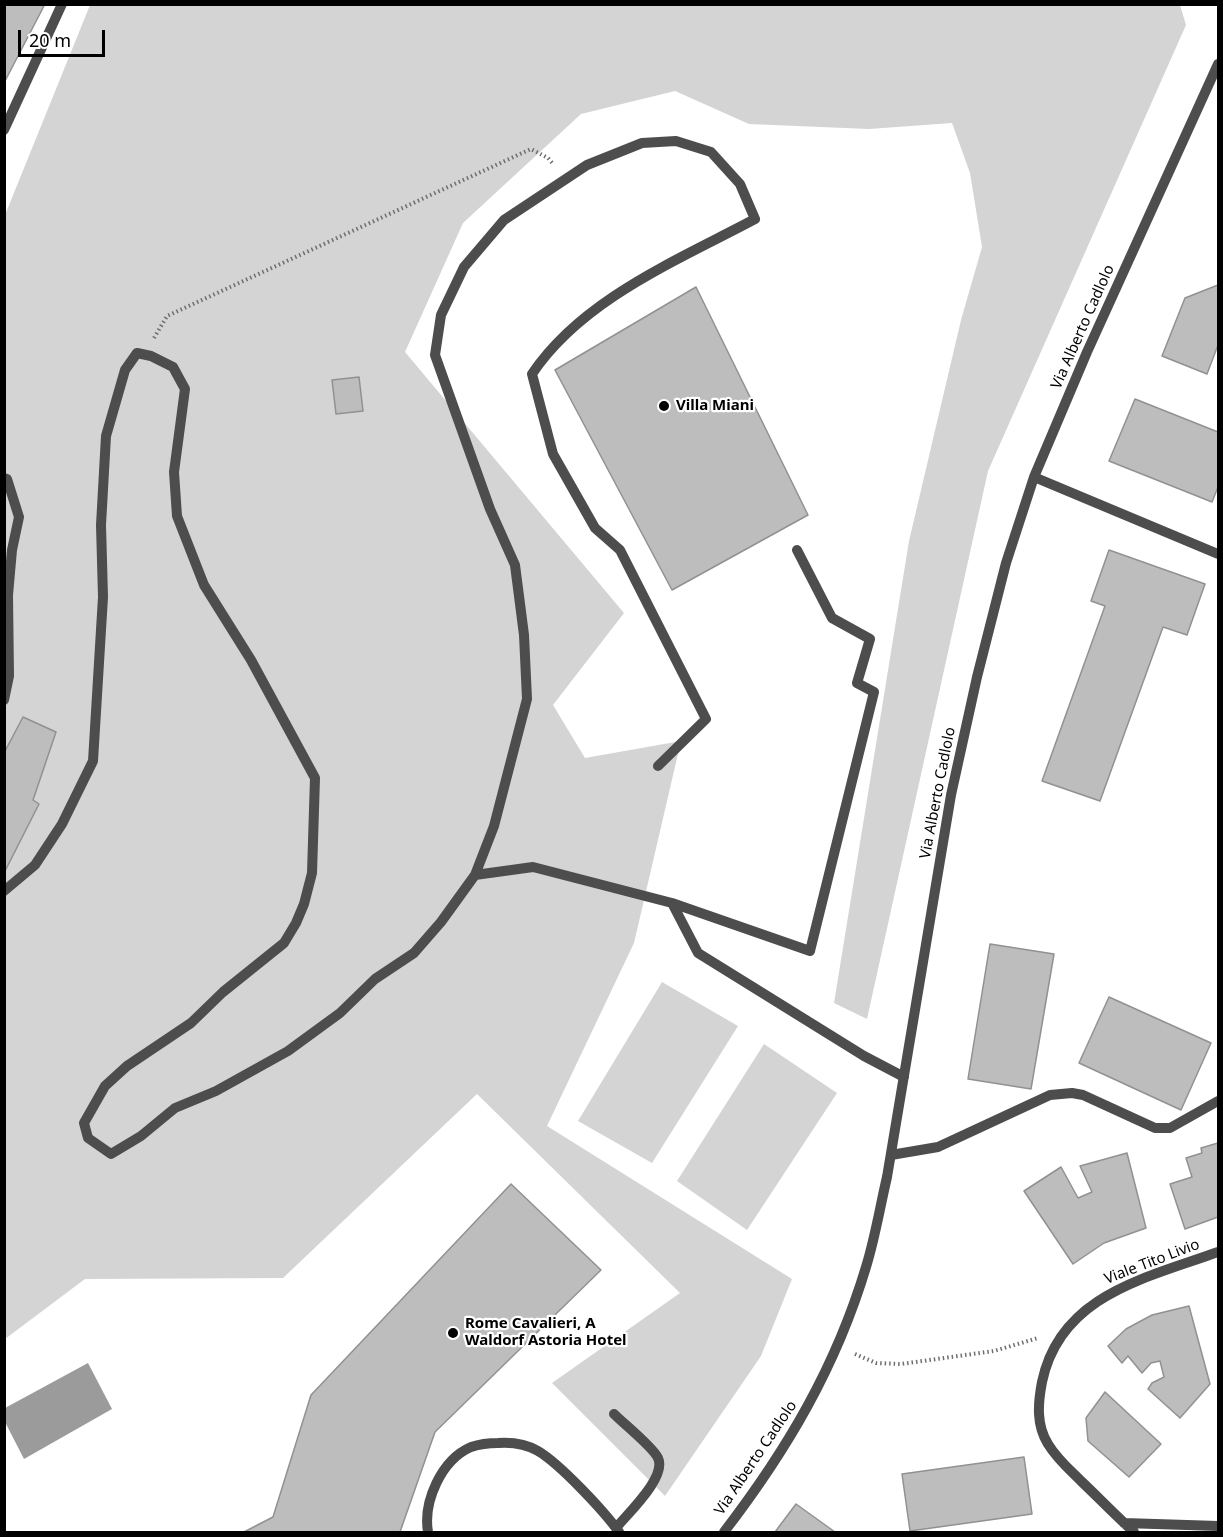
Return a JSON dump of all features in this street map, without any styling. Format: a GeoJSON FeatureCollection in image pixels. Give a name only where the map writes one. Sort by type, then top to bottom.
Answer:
{"type":"FeatureCollection","features":[{"type":"Feature","properties":{"kind":"street"},"geometry":{"type":"LineString","coordinates":[[4,130],[62,4]]}},
{"type":"Feature","properties":{"kind":"street","name":"Via Alberto Cadlolo"},"geometry":{"type":"LineString","coordinates":[[724,1533],[794,1433],[838,1346],[866,1266],[891,1155],[951,795],[1006,563],[1034,477],[1092,342],[1218,64]]}},
{"type":"Feature","properties":{"kind":"street"},"geometry":{"type":"LineString","coordinates":[[4,891],[35,866],[62,824],[93,761],[104,597],[102,525],[106,436],[125,370],[137,353],[151,356],[173,367],[185,389],[174,472],[177,516],[204,585],[251,660],[315,778],[312,873],[304,904],[284,943],[223,992],[191,1023],[158,1047],[126,1066],[105,1086],[84,1123],[88,1138],[111,1154],[141,1136],[176,1108],[216,1090],[288,1051],[340,1012],[375,979],[414,953],[441,922],[475,875],[494,826],[527,699],[524,635],[515,565],[490,509],[435,355],[441,315],[464,267],[504,220],[587,165],[642,143],[676,141],[711,152],[740,184],[756,219],[599,305],[546,352],[532,374],[553,454],[595,528],[620,550],[706,719],[658,766]]}},
{"type":"Feature","properties":{"kind":"street"},"geometry":{"type":"LineString","coordinates":[[1034,477],[1218,554]]}},
{"type":"Feature","properties":{"kind":"street"},"geometry":{"type":"LineString","coordinates":[[4,478],[7,479],[19,517],[12,550],[8,595],[9,676],[4,700]]}},
{"type":"Feature","properties":{"kind":"street"},"geometry":{"type":"LineString","coordinates":[[475,875],[533,867],[672,903],[810,951],[874,692],[856,683],[870,639],[832,618],[796,550]]}},
{"type":"Feature","properties":{"kind":"street"},"geometry":{"type":"LineString","coordinates":[[672,903],[698,953],[864,1056],[904,1077]]}},
{"type":"Feature","properties":{"kind":"street"},"geometry":{"type":"LineString","coordinates":[[891,1155],[938,1147],[1040,1099],[1061,1093],[1083,1095],[1155,1128],[1170,1128],[1218,1101]]}},
{"type":"Feature","properties":{"kind":"street","name":"Viale Tito Livio"},"geometry":{"type":"LineString","coordinates":[[1134,1533],[1059,1459],[1047,1443],[1038,1406],[1043,1375],[1056,1344],[1084,1310],[1107,1294],[1218,1252]]}},
{"type":"Feature","properties":{"kind":"street"},"geometry":{"type":"LineString","coordinates":[[428,1533],[431,1497],[443,1472],[452,1461],[471,1447],[510,1442],[537,1450],[556,1463],[617,1530],[657,1479],[660,1466],[656,1454],[614,1414]]}},
{"type":"Feature","properties":{"kind":"street"},"geometry":{"type":"LineString","coordinates":[[1124,1523],[1218,1526]]}},
{"type":"Feature","properties":{"kind":"path"},"geometry":{"type":"LineString","coordinates":[[144,355],[167,316],[531,149],[548,158],[567,179]]}},
{"type":"Feature","properties":{"kind":"path"},"geometry":{"type":"LineString","coordinates":[[838,1346],[876,1363],[901,1364],[994,1351],[1066,1330]]}},
{"type":"Feature","properties":{"kind":"shaded area"},"geometry":{"type":"Polygon","coordinates":[[[90,5],[1180,5],[1186,25],[988,471],[867,1019],[834,1003],[909,541],[961,320],[982,247],[970,173],[952,123],[869,129],[749,124],[675,91],[581,114],[463,223],[405,352],[624,613],[553,705],[585,758],[681,741],[634,943],[547,1126],[792,1279],[761,1356],[665,1496],[552,1383],[680,1293],[477,1094],[283,1278],[85,1279],[5,1339],[5,215],[90,5]]]}},
{"type":"Feature","properties":{"kind":"shaded area"},"geometry":{"type":"Polygon","coordinates":[[[662,982],[738,1026],[652,1163],[578,1121],[662,982]]]}},
{"type":"Feature","properties":{"kind":"shaded area"},"geometry":{"type":"Polygon","coordinates":[[[764,1044],[837,1093],[747,1230],[677,1181],[764,1044]]]}},
{"type":"Feature","properties":{"kind":"shaded area"},"geometry":{"type":"Polygon","coordinates":[[[88,1363],[112,1409],[24,1459],[5,1422],[5,1408],[88,1363]]]}},
{"type":"Feature","properties":{"kind":"building"},"geometry":{"type":"Polygon","coordinates":[[[4,4],[45,4],[4,83],[4,4]]]}},
{"type":"Feature","properties":{"kind":"building"},"geometry":{"type":"Polygon","coordinates":[[[1218,285],[1218,345],[1207,374],[1162,356],[1185,298],[1218,285]]]}},
{"type":"Feature","properties":{"kind":"building","name":"Villa Miani"},"geometry":{"type":"Polygon","coordinates":[[[696,287],[808,515],[672,590],[555,370],[696,287]]]}},
{"type":"Feature","properties":{"kind":"building"},"geometry":{"type":"Polygon","coordinates":[[[359,377],[363,411],[336,414],[332,380],[359,377]]]}},
{"type":"Feature","properties":{"kind":"building"},"geometry":{"type":"Polygon","coordinates":[[[1135,399],[1218,432],[1218,487],[1212,502],[1109,461],[1135,399]]]}},
{"type":"Feature","properties":{"kind":"building"},"geometry":{"type":"Polygon","coordinates":[[[1109,550],[1205,584],[1187,635],[1163,627],[1100,801],[1042,781],[1105,606],[1091,601],[1109,550]]]}},
{"type":"Feature","properties":{"kind":"building"},"geometry":{"type":"Polygon","coordinates":[[[23,717],[56,732],[33,800],[39,804],[4,873],[4,753],[23,717]]]}},
{"type":"Feature","properties":{"kind":"building"},"geometry":{"type":"Polygon","coordinates":[[[990,944],[1054,954],[1031,1089],[968,1079],[990,944]]]}},
{"type":"Feature","properties":{"kind":"building"},"geometry":{"type":"Polygon","coordinates":[[[1109,997],[1211,1043],[1181,1110],[1079,1063],[1109,997]]]}},
{"type":"Feature","properties":{"kind":"building"},"geometry":{"type":"Polygon","coordinates":[[[1218,1143],[1218,1217],[1185,1229],[1170,1184],[1192,1177],[1186,1158],[1202,1153],[1201,1148],[1218,1143]]]}},
{"type":"Feature","properties":{"kind":"building"},"geometry":{"type":"Polygon","coordinates":[[[1127,1153],[1146,1228],[1104,1243],[1073,1264],[1024,1191],[1061,1167],[1078,1198],[1092,1192],[1080,1166],[1127,1153]]]}},
{"type":"Feature","properties":{"kind":"building","name":"Rome Cavalieri, A Waldorf Astoria Hotel"},"geometry":{"type":"Polygon","coordinates":[[[511,1184],[601,1270],[435,1432],[400,1532],[244,1532],[273,1517],[311,1395],[511,1184]]]}},
{"type":"Feature","properties":{"kind":"building"},"geometry":{"type":"Polygon","coordinates":[[[1189,1306],[1210,1384],[1180,1418],[1148,1389],[1152,1383],[1164,1377],[1160,1361],[1151,1363],[1142,1373],[1128,1356],[1122,1363],[1108,1346],[1126,1329],[1152,1315],[1189,1306]]]}},
{"type":"Feature","properties":{"kind":"building"},"geometry":{"type":"Polygon","coordinates":[[[1105,1392],[1161,1444],[1129,1477],[1088,1441],[1086,1418],[1105,1392]]]}},
{"type":"Feature","properties":{"kind":"building"},"geometry":{"type":"Polygon","coordinates":[[[1024,1457],[1032,1514],[910,1531],[902,1474],[1024,1457]]]}},
{"type":"Feature","properties":{"kind":"building"},"geometry":{"type":"Polygon","coordinates":[[[796,1504],[835,1532],[775,1532],[796,1504]]]}},
{"type":"Feature","properties":{"kind":"place","name":"Villa Miani"},"geometry":{"type":"Point","coordinates":[664,406]}},
{"type":"Feature","properties":{"kind":"place","name":"Rome Cavalieri, A Waldorf Astoria Hotel"},"geometry":{"type":"Point","coordinates":[453,1333]}}]}
